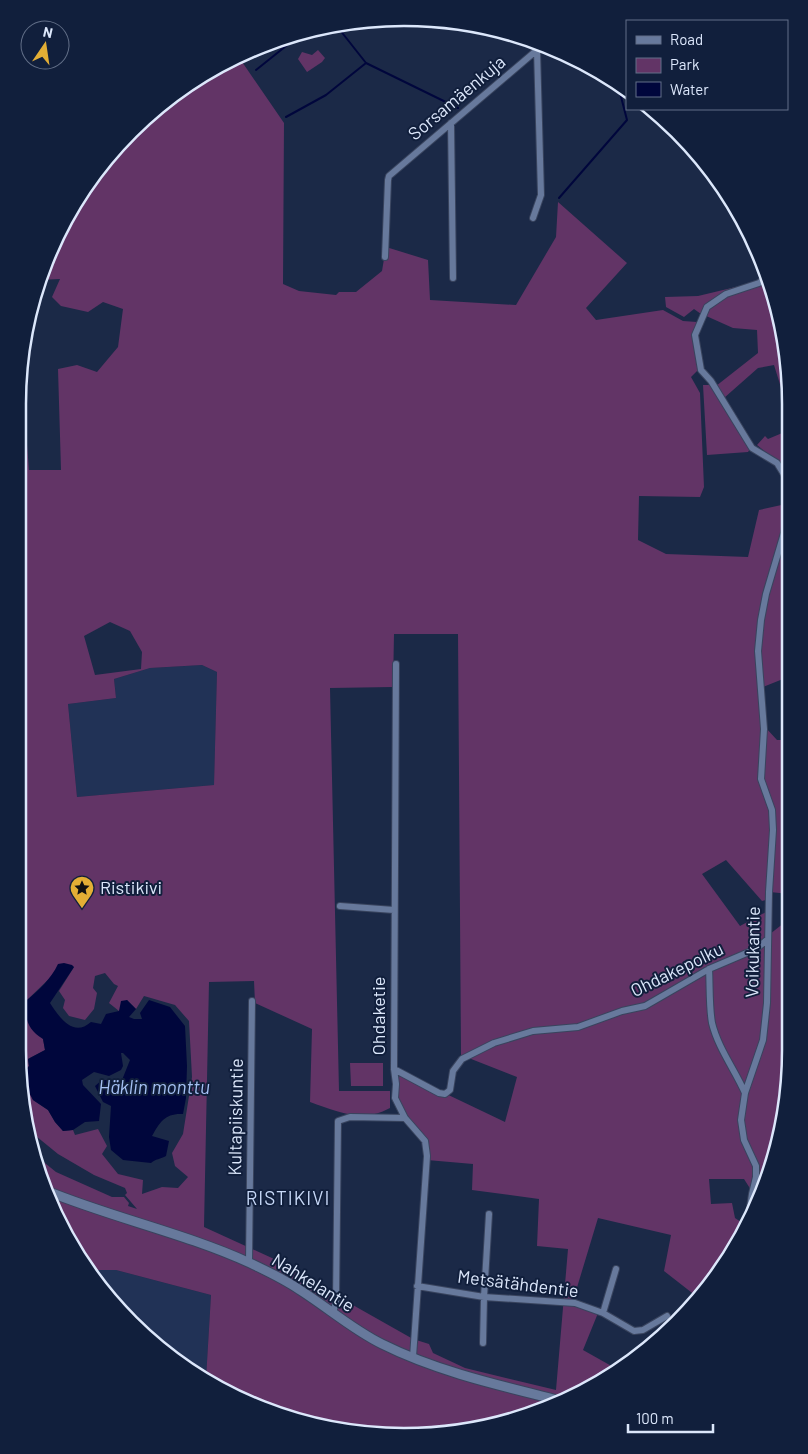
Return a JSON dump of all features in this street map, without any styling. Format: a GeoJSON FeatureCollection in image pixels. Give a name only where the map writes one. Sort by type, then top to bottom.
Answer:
{"type":"FeatureCollection","features":[{"type":"Feature","properties":{"kind":"main road","name":"Nahkelantie"},"geometry":{"type":"LineString","coordinates":[[54,1193],[72,1201],[190,1239],[249,1263],[300,1289],[333,1313],[382,1344],[413,1357],[481,1380],[551,1398]]}},
{"type":"Feature","properties":{"kind":"street","name":"Sorsamäenkuja"},"geometry":{"type":"LineString","coordinates":[[386,257],[389,176],[537,50]]}},
{"type":"Feature","properties":{"kind":"street"},"geometry":{"type":"LineString","coordinates":[[533,218],[541,195],[537,51]]}},
{"type":"Feature","properties":{"kind":"street"},"geometry":{"type":"LineString","coordinates":[[450,123],[453,278]]}},
{"type":"Feature","properties":{"kind":"street"},"geometry":{"type":"LineString","coordinates":[[762,282],[726,294],[707,307],[695,335],[701,370],[711,381],[752,448],[777,463],[782,471]]}},
{"type":"Feature","properties":{"kind":"street","name":"Voikukantie"},"geometry":{"type":"LineString","coordinates":[[751,1199],[756,1166],[741,1132],[741,1117],[745,1093],[763,1040],[767,1003],[768,892],[773,830],[772,810],[761,779],[764,728],[758,651],[766,594],[782,540]]}},
{"type":"Feature","properties":{"kind":"street","name":"Ohdaketie"},"geometry":{"type":"LineString","coordinates":[[396,664],[395,1098],[404,1118],[425,1141],[427,1156],[413,1357]]}},
{"type":"Feature","properties":{"kind":"street"},"geometry":{"type":"LineString","coordinates":[[340,906],[394,910]]}},
{"type":"Feature","properties":{"kind":"street","name":"Ohdakepolku"},"geometry":{"type":"LineString","coordinates":[[394,1069],[439,1093],[445,1094],[450,1090],[453,1071],[462,1058],[494,1043],[533,1031],[578,1028],[622,1011],[645,1006],[709,969],[756,949],[768,939]]}},
{"type":"Feature","properties":{"kind":"street"},"geometry":{"type":"LineString","coordinates":[[709,969],[712,1023],[724,1053],[745,1093]]}},
{"type":"Feature","properties":{"kind":"street","name":"Kultapiiskuntie"},"geometry":{"type":"LineString","coordinates":[[249,1263],[252,1002]]}},
{"type":"Feature","properties":{"kind":"street"},"geometry":{"type":"LineString","coordinates":[[333,1313],[336,1302],[338,1122],[350,1117],[404,1118]]}},
{"type":"Feature","properties":{"kind":"street"},"geometry":{"type":"LineString","coordinates":[[483,1343],[489,1214]]}},
{"type":"Feature","properties":{"kind":"street"},"geometry":{"type":"LineString","coordinates":[[603,1313],[616,1269]]}},
{"type":"Feature","properties":{"kind":"street","name":"Metsätähdentie"},"geometry":{"type":"LineString","coordinates":[[417,1286],[484,1297],[575,1303],[603,1313],[634,1331],[643,1330],[666,1316]]}},
{"type":"Feature","properties":{"kind":"shaded area"},"geometry":{"type":"Polygon","coordinates":[[[202,665],[217,672],[214,785],[77,797],[68,704],[116,698],[114,679],[150,668],[202,665]]]}},
{"type":"Feature","properties":{"kind":"shaded area"},"geometry":{"type":"Polygon","coordinates":[[[97,1270],[116,1270],[211,1295],[206,1372],[174,1350],[155,1334],[120,1299],[97,1270]]]}},
{"type":"Feature","properties":{"kind":"green space"},"geometry":{"type":"Polygon","coordinates":[[[318,50],[325,58],[307,72],[298,59],[302,52],[312,55],[318,50]]]}},
{"type":"Feature","properties":{"kind":"green space"},"geometry":{"type":"Polygon","coordinates":[[[242,63],[284,123],[283,284],[299,291],[336,295],[339,292],[356,292],[382,271],[386,247],[428,260],[430,300],[516,305],[556,237],[558,202],[627,263],[586,308],[596,320],[663,310],[683,321],[697,322],[693,335],[698,370],[691,377],[700,393],[704,487],[700,497],[639,496],[638,540],[666,554],[748,557],[759,510],[782,505],[782,532],[759,619],[762,727],[759,779],[770,810],[771,829],[766,900],[762,901],[726,860],[702,874],[740,926],[766,912],[765,1003],[761,1040],[739,1120],[742,1141],[751,1157],[755,1176],[751,1190],[744,1179],[709,1179],[711,1204],[732,1203],[735,1218],[740,1222],[718,1260],[693,1293],[664,1271],[671,1235],[598,1218],[572,1304],[598,1313],[583,1350],[611,1366],[571,1389],[549,1399],[502,1415],[453,1425],[404,1428],[355,1425],[330,1420],[306,1415],[259,1399],[206,1372],[211,1295],[116,1270],[97,1270],[77,1239],[55,1195],[43,1162],[56,1172],[112,1197],[124,1197],[129,1203],[128,1206],[137,1209],[125,1195],[127,1193],[125,1188],[94,1175],[58,1154],[37,1137],[28,1086],[33,1100],[48,1110],[63,1131],[73,1130],[75,1135],[98,1129],[107,1146],[102,1154],[118,1174],[143,1180],[142,1194],[162,1187],[178,1188],[188,1177],[175,1166],[172,1153],[183,1134],[192,1077],[189,1021],[175,1005],[144,996],[136,1009],[127,1000],[119,1011],[109,1003],[118,986],[105,973],[95,976],[93,988],[97,993],[94,1009],[85,1020],[69,1016],[63,1008],[65,1000],[59,991],[74,967],[53,975],[27,1000],[43,1039],[45,1050],[28,1059],[29,1066],[27,1069],[26,432],[29,470],[61,470],[58,369],[77,365],[97,372],[118,347],[123,309],[103,302],[88,312],[61,306],[52,297],[60,279],[47,280],[65,237],[90,194],[120,155],[174,104],[215,77],[242,63]],[[110,622],[84,636],[95,675],[141,669],[142,652],[130,631],[110,622]],[[394,634],[393,687],[330,688],[339,1091],[390,1091],[390,1108],[370,1115],[360,1115],[340,1112],[310,1102],[312,1029],[255,1003],[254,981],[209,982],[204,1227],[285,1264],[329,1294],[344,1300],[413,1339],[429,1344],[433,1353],[465,1368],[556,1390],[568,1249],[537,1246],[539,1199],[472,1190],[473,1164],[427,1160],[425,1141],[395,1098],[394,1069],[505,1122],[517,1077],[461,1055],[458,634],[394,634]],[[202,665],[150,668],[114,679],[116,698],[68,704],[77,797],[214,785],[217,672],[202,665]]]}},
{"type":"Feature","properties":{"kind":"green space"},"geometry":{"type":"Polygon","coordinates":[[[761,281],[769,306],[779,355],[781,389],[774,365],[758,368],[724,398],[716,386],[758,353],[757,330],[733,328],[704,315],[708,308],[761,281]]]}},
{"type":"Feature","properties":{"kind":"green space"},"geometry":{"type":"Polygon","coordinates":[[[744,285],[701,314],[694,309],[684,317],[666,307],[665,297],[698,296],[744,285]]]}},
{"type":"Feature","properties":{"kind":"green space"},"geometry":{"type":"Polygon","coordinates":[[[703,385],[711,385],[750,449],[748,452],[707,455],[703,385]]]}},
{"type":"Feature","properties":{"kind":"green space"},"geometry":{"type":"Polygon","coordinates":[[[782,433],[782,472],[768,454],[757,445],[765,436],[768,439],[782,433]]]}},
{"type":"Feature","properties":{"kind":"green space"},"geometry":{"type":"Polygon","coordinates":[[[782,542],[782,679],[763,687],[760,651],[763,620],[782,542]]]}},
{"type":"Feature","properties":{"kind":"green space"},"geometry":{"type":"Polygon","coordinates":[[[766,728],[777,740],[782,740],[782,893],[770,892],[775,829],[763,779],[766,728]]]}},
{"type":"Feature","properties":{"kind":"green space"},"geometry":{"type":"Polygon","coordinates":[[[782,925],[781,1075],[779,1099],[769,1148],[756,1188],[758,1176],[743,1132],[745,1102],[765,1040],[770,934],[782,925]]]}},
{"type":"Feature","properties":{"kind":"green space"},"geometry":{"type":"Polygon","coordinates":[[[350,1063],[383,1063],[383,1086],[351,1086],[350,1063]]]}},
{"type":"Feature","properties":{"kind":"water","name":"Häklin monttu"},"geometry":{"type":"Polygon","coordinates":[[[64,963],[74,967],[50,1003],[62,1019],[72,1027],[78,1028],[91,1022],[101,1024],[106,1014],[119,1011],[121,1001],[127,1000],[136,1009],[129,1017],[142,1019],[140,1013],[149,1000],[170,1007],[185,1026],[187,1066],[186,1098],[183,1114],[172,1115],[164,1119],[152,1136],[169,1141],[166,1156],[151,1163],[123,1160],[111,1150],[109,1137],[111,1106],[103,1102],[95,1086],[102,1080],[122,1080],[130,1060],[123,1053],[121,1053],[123,1066],[121,1070],[109,1076],[94,1072],[82,1080],[83,1085],[101,1104],[99,1121],[85,1122],[73,1130],[63,1131],[48,1110],[33,1100],[28,1091],[28,1059],[45,1050],[43,1039],[33,1031],[28,1022],[26,1012],[27,1000],[48,979],[58,964],[64,963]]]}},
{"type":"Feature","properties":{"kind":"waterway"},"geometry":{"type":"LineString","coordinates":[[341,32],[366,63],[458,108]]}},
{"type":"Feature","properties":{"kind":"waterway"},"geometry":{"type":"LineString","coordinates":[[256,70],[288,45]]}},
{"type":"Feature","properties":{"kind":"waterway"},"geometry":{"type":"LineString","coordinates":[[286,117],[326,95],[366,63]]}},
{"type":"Feature","properties":{"kind":"waterway"},"geometry":{"type":"LineString","coordinates":[[559,198],[627,120],[620,95]]}},
{"type":"Feature","properties":{"kind":"place","name":"Ristikivi"},"geometry":{"type":"Point","coordinates":[82,909]}},
{"type":"Feature","properties":{"kind":"district","name":"RISTIKIVI"},"geometry":{"type":"Point","coordinates":[288,1198]}}]}
